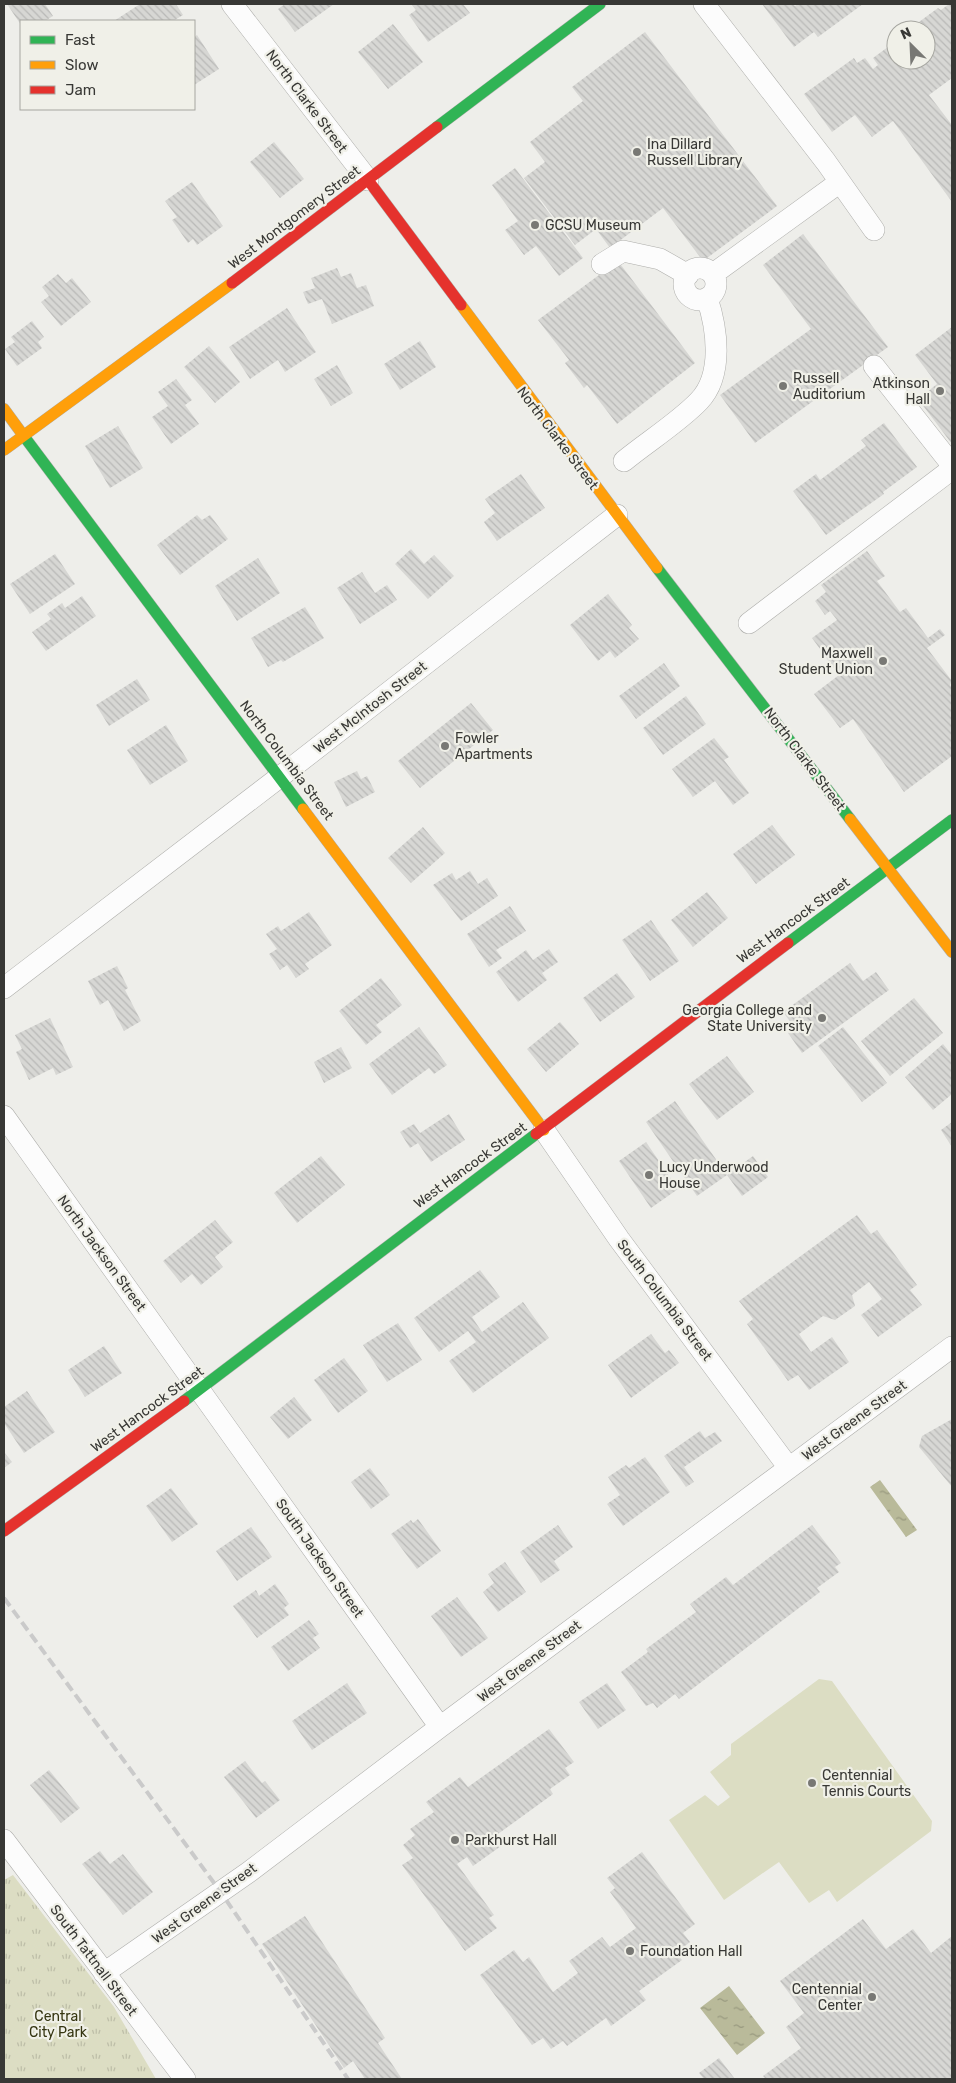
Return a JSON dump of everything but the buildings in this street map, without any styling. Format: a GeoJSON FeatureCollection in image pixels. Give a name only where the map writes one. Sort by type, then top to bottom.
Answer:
{"type":"FeatureCollection","features":[{"type":"Feature","properties":{"kind":"main road","name":"West Montgomery Street"},"geometry":{"type":"LineString","coordinates":[[4,450],[200,307],[600,4]]}},
{"type":"Feature","properties":{"kind":"main road","name":"North Clarke Street"},"geometry":{"type":"LineString","coordinates":[[368,180],[616,515],[952,952]]}},
{"type":"Feature","properties":{"kind":"main road","name":"North Columbia Street"},"geometry":{"type":"LineString","coordinates":[[4,409],[281,776],[544,1130]]}},
{"type":"Feature","properties":{"kind":"main road","name":"West Hancock Street"},"geometry":{"type":"LineString","coordinates":[[4,1531],[200,1390],[447,1200],[544,1130],[722,992],[889,869],[952,820]]}},
{"type":"Feature","properties":{"kind":"street","name":"North Clarke Street"},"geometry":{"type":"LineString","coordinates":[[232,4],[368,180]]}},
{"type":"Feature","properties":{"kind":"street"},"geometry":{"type":"LineString","coordinates":[[704,4],[840,182],[874,230]]}},
{"type":"Feature","properties":{"kind":"street"},"geometry":{"type":"LineString","coordinates":[[713,274],[840,182]]}},
{"type":"Feature","properties":{"kind":"street"},"geometry":{"type":"LineString","coordinates":[[602,264],[623,252],[660,259],[688,275]]}},
{"type":"Feature","properties":{"kind":"street"},"geometry":{"type":"LineString","coordinates":[[700,268],[713,274],[715,288],[707,298],[696,299],[688,293],[685,284],[688,275],[700,268]]}},
{"type":"Feature","properties":{"kind":"street"},"geometry":{"type":"LineString","coordinates":[[624,461],[700,400],[712,377],[716,344],[713,316],[707,298]]}},
{"type":"Feature","properties":{"kind":"street"},"geometry":{"type":"LineString","coordinates":[[749,623],[952,467],[874,366]]}},
{"type":"Feature","properties":{"kind":"street","name":"West McIntosh Street"},"geometry":{"type":"LineString","coordinates":[[4,988],[281,776],[616,515]]}},
{"type":"Feature","properties":{"kind":"street","name":"North Jackson Street"},"geometry":{"type":"LineString","coordinates":[[4,1116],[200,1390]]}},
{"type":"Feature","properties":{"kind":"street","name":"South Columbia Street"},"geometry":{"type":"LineString","coordinates":[[544,1130],[619,1239],[789,1468]]}},
{"type":"Feature","properties":{"kind":"street","name":"West Greene Street"},"geometry":{"type":"LineString","coordinates":[[104,1973],[248,1872],[952,1347]]}},
{"type":"Feature","properties":{"kind":"street","name":"South Jackson Street"},"geometry":{"type":"LineString","coordinates":[[200,1390],[440,1727]]}},
{"type":"Feature","properties":{"kind":"street","name":"South Tattnall Street"},"geometry":{"type":"LineString","coordinates":[[4,1840],[185,2079]]}},
{"type":"Feature","properties":{"kind":"green space","name":"Centennial Tennis Courts"},"geometry":{"type":"Polygon","coordinates":[[[819,1679],[832,1681],[932,1821],[931,1831],[837,1902],[829,1890],[809,1903],[779,1862],[724,1900],[669,1820],[705,1795],[718,1806],[730,1797],[710,1772],[731,1755],[731,1744],[819,1679]]]}},
{"type":"Feature","properties":{"kind":"green space","name":"Central City Park"},"geometry":{"type":"Polygon","coordinates":[[[13,1875],[114,2007],[156,2079],[4,2079],[4,1880],[13,1875]]]}},
{"type":"Feature","properties":{"kind":"water"},"geometry":{"type":"Polygon","coordinates":[[[880,1480],[917,1530],[906,1537],[870,1487],[880,1480]]]}},
{"type":"Feature","properties":{"kind":"water"},"geometry":{"type":"Polygon","coordinates":[[[729,1986],[765,2033],[737,2055],[700,2008],[729,1986]]]}},
{"type":"Feature","properties":{"kind":"railway"},"geometry":{"type":"LineString","coordinates":[[4,1598],[220,1891],[348,2079]]}},
{"type":"Feature","properties":{"kind":"traffic: fast"},"geometry":{"type":"LineString","coordinates":[[437,127],[600,4]]}},
{"type":"Feature","properties":{"kind":"traffic: fast"},"geometry":{"type":"LineString","coordinates":[[23,435],[303,809]]}},
{"type":"Feature","properties":{"kind":"traffic: fast"},"geometry":{"type":"LineString","coordinates":[[657,568],[850,819]]}},
{"type":"Feature","properties":{"kind":"traffic: fast"},"geometry":{"type":"LineString","coordinates":[[788,943],[952,820]]}},
{"type":"Feature","properties":{"kind":"traffic: fast"},"geometry":{"type":"LineString","coordinates":[[184,1401],[536,1134]]}},
{"type":"Feature","properties":{"kind":"traffic: slow"},"geometry":{"type":"LineString","coordinates":[[4,450],[232,283]]}},
{"type":"Feature","properties":{"kind":"traffic: slow"},"geometry":{"type":"LineString","coordinates":[[461,305],[657,568]]}},
{"type":"Feature","properties":{"kind":"traffic: slow"},"geometry":{"type":"LineString","coordinates":[[4,409],[23,435]]}},
{"type":"Feature","properties":{"kind":"traffic: slow"},"geometry":{"type":"LineString","coordinates":[[303,809],[544,1130]]}},
{"type":"Feature","properties":{"kind":"traffic: slow"},"geometry":{"type":"LineString","coordinates":[[850,819],[952,952]]}},
{"type":"Feature","properties":{"kind":"traffic: jam"},"geometry":{"type":"LineString","coordinates":[[232,283],[437,127]]}},
{"type":"Feature","properties":{"kind":"traffic: jam"},"geometry":{"type":"LineString","coordinates":[[368,180],[461,305]]}},
{"type":"Feature","properties":{"kind":"traffic: jam"},"geometry":{"type":"LineString","coordinates":[[536,1134],[788,943]]}},
{"type":"Feature","properties":{"kind":"traffic: jam"},"geometry":{"type":"LineString","coordinates":[[4,1531],[184,1401]]}},
{"type":"Feature","properties":{"kind":"place","name":"Ina Dillard Russell Library"},"geometry":{"type":"Point","coordinates":[637,152]}},
{"type":"Feature","properties":{"kind":"place","name":"GCSU Museum"},"geometry":{"type":"Point","coordinates":[535,225]}},
{"type":"Feature","properties":{"kind":"place","name":"Russell Auditorium"},"geometry":{"type":"Point","coordinates":[783,386]}},
{"type":"Feature","properties":{"kind":"place","name":"Atkinson Hall"},"geometry":{"type":"Point","coordinates":[940,391]}},
{"type":"Feature","properties":{"kind":"place","name":"Maxwell Student Union"},"geometry":{"type":"Point","coordinates":[883,661]}},
{"type":"Feature","properties":{"kind":"place","name":"Fowler Apartments"},"geometry":{"type":"Point","coordinates":[445,746]}},
{"type":"Feature","properties":{"kind":"place","name":"Georgia College and State University"},"geometry":{"type":"Point","coordinates":[822,1018]}},
{"type":"Feature","properties":{"kind":"place","name":"Lucy Underwood House"},"geometry":{"type":"Point","coordinates":[649,1175]}},
{"type":"Feature","properties":{"kind":"place","name":"Centennial Tennis Courts"},"geometry":{"type":"Point","coordinates":[812,1783]}},
{"type":"Feature","properties":{"kind":"place","name":"Parkhurst Hall"},"geometry":{"type":"Point","coordinates":[455,1840]}},
{"type":"Feature","properties":{"kind":"place","name":"Foundation Hall"},"geometry":{"type":"Point","coordinates":[630,1951]}},
{"type":"Feature","properties":{"kind":"place","name":"Centennial Center"},"geometry":{"type":"Point","coordinates":[872,1997]}}]}
